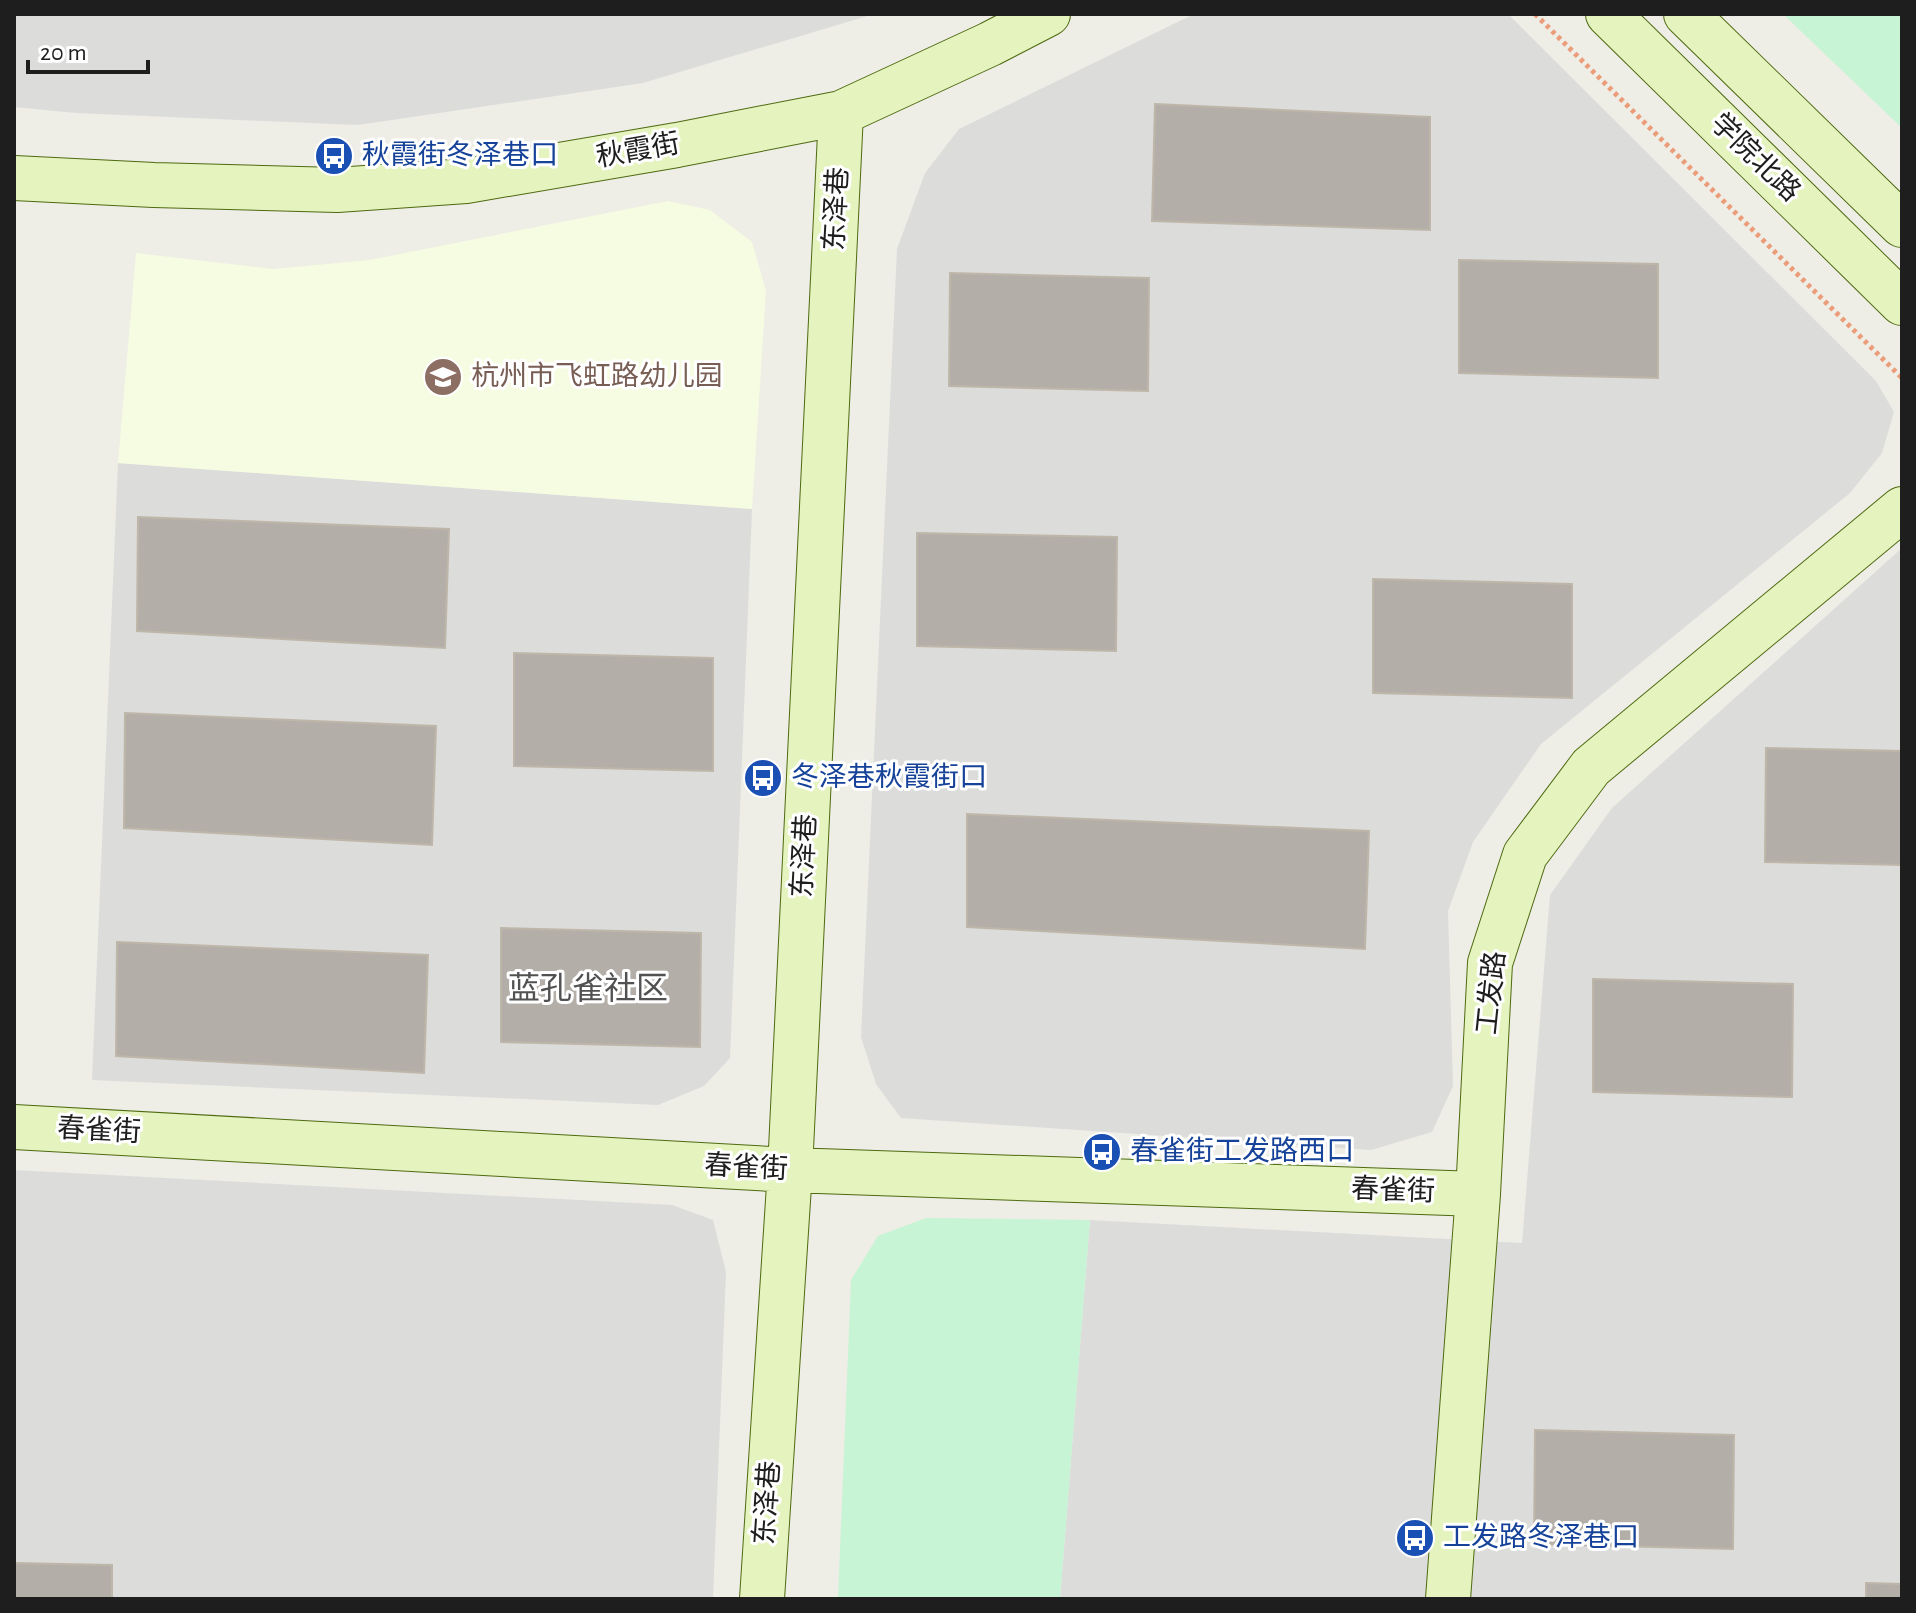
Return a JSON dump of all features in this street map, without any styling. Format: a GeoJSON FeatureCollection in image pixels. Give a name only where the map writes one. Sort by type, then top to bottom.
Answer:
{"type":"FeatureCollection","features":[{"type":"Feature","properties":{"kind":"street","name":"秋霞街"},"geometry":{"type":"LineString","coordinates":[[14,178],[337,190],[466,181],[841,113],[1048,14]]}},
{"type":"Feature","properties":{"kind":"street","name":"学院北路"},"geometry":{"type":"LineString","coordinates":[[1608,14],[1902,303]]}},
{"type":"Feature","properties":{"kind":"street","name":"学院北路"},"geometry":{"type":"LineString","coordinates":[[1686,14],[1902,225]]}},
{"type":"Feature","properties":{"kind":"street","name":"东泽巷"},"geometry":{"type":"LineString","coordinates":[[762,1599],[790,1170],[841,113]]}},
{"type":"Feature","properties":{"kind":"street","name":"工发路"},"geometry":{"type":"LineString","coordinates":[[1448,1599],[1478,1194],[1490,963],[1525,855],[1591,767],[1902,509]]}},
{"type":"Feature","properties":{"kind":"street","name":"春雀街"},"geometry":{"type":"LineString","coordinates":[[14,1127],[790,1170],[1478,1194]]}},
{"type":"Feature","properties":{"kind":"path"},"geometry":{"type":"LineString","coordinates":[[1535,14],[1902,378]]}},
{"type":"Feature","properties":{"kind":"shaded area"},"geometry":{"type":"Polygon","coordinates":[[[14,14],[874,14],[643,83],[358,125],[76,113],[14,107],[14,14]]]}},
{"type":"Feature","properties":{"kind":"shaded area"},"geometry":{"type":"Polygon","coordinates":[[[1194,14],[1508,14],[1876,381],[1894,412],[1882,453],[1850,493],[1541,744],[1473,842],[1448,911],[1453,1086],[1432,1132],[1371,1150],[901,1118],[876,1084],[861,1037],[897,249],[925,173],[959,129],[1194,14]]]}},
{"type":"Feature","properties":{"kind":"shaded area"},"geometry":{"type":"Polygon","coordinates":[[[1783,14],[1902,14],[1902,128],[1783,14]]]}},
{"type":"Feature","properties":{"kind":"shaded area","name":"杭州市飞虹路幼儿园"},"geometry":{"type":"Polygon","coordinates":[[[668,201],[710,210],[752,242],[766,291],[752,509],[118,463],[136,253],[273,269],[369,260],[668,201]]]}},
{"type":"Feature","properties":{"kind":"shaded area"},"geometry":{"type":"Polygon","coordinates":[[[118,463],[752,509],[730,1058],[704,1086],[658,1105],[92,1080],[118,463]]]}},
{"type":"Feature","properties":{"kind":"shaded area"},"geometry":{"type":"Polygon","coordinates":[[[1902,548],[1902,1599],[1060,1599],[1090,1220],[1522,1243],[1550,895],[1612,808],[1902,548]]]}},
{"type":"Feature","properties":{"kind":"shaded area"},"geometry":{"type":"Polygon","coordinates":[[[14,1170],[672,1205],[713,1220],[726,1272],[713,1599],[14,1599],[14,1170]]]}},
{"type":"Feature","properties":{"kind":"shaded area"},"geometry":{"type":"Polygon","coordinates":[[[926,1218],[1090,1220],[1060,1599],[838,1599],[851,1280],[878,1236],[926,1218]]]}},
{"type":"Feature","properties":{"kind":"building"},"geometry":{"type":"Polygon","coordinates":[[[1155,104],[1430,117],[1430,230],[1152,221],[1155,104]]]}},
{"type":"Feature","properties":{"kind":"building"},"geometry":{"type":"Polygon","coordinates":[[[1459,260],[1658,264],[1658,378],[1459,373],[1459,260]]]}},
{"type":"Feature","properties":{"kind":"building"},"geometry":{"type":"Polygon","coordinates":[[[950,273],[1149,278],[1148,391],[949,386],[950,273]]]}},
{"type":"Feature","properties":{"kind":"building"},"geometry":{"type":"Polygon","coordinates":[[[138,517],[449,529],[445,648],[137,631],[138,517]]]}},
{"type":"Feature","properties":{"kind":"building"},"geometry":{"type":"Polygon","coordinates":[[[917,533],[1117,537],[1116,651],[917,646],[917,533]]]}},
{"type":"Feature","properties":{"kind":"building"},"geometry":{"type":"Polygon","coordinates":[[[1373,579],[1572,584],[1572,698],[1373,693],[1373,579]]]}},
{"type":"Feature","properties":{"kind":"building"},"geometry":{"type":"Polygon","coordinates":[[[514,653],[713,658],[713,771],[514,766],[514,653]]]}},
{"type":"Feature","properties":{"kind":"building"},"geometry":{"type":"Polygon","coordinates":[[[125,713],[436,726],[432,845],[124,828],[125,713]]]}},
{"type":"Feature","properties":{"kind":"building"},"geometry":{"type":"Polygon","coordinates":[[[1766,748],[1902,751],[1902,865],[1765,862],[1766,748]]]}},
{"type":"Feature","properties":{"kind":"building"},"geometry":{"type":"Polygon","coordinates":[[[967,814],[1369,831],[1365,949],[967,927],[967,814]]]}},
{"type":"Feature","properties":{"kind":"building"},"geometry":{"type":"Polygon","coordinates":[[[501,928],[701,933],[700,1047],[501,1042],[501,928]]]}},
{"type":"Feature","properties":{"kind":"building"},"geometry":{"type":"Polygon","coordinates":[[[117,942],[428,955],[424,1073],[116,1056],[117,942]]]}},
{"type":"Feature","properties":{"kind":"building"},"geometry":{"type":"Polygon","coordinates":[[[1593,979],[1793,984],[1792,1097],[1593,1092],[1593,979]]]}},
{"type":"Feature","properties":{"kind":"building"},"geometry":{"type":"Polygon","coordinates":[[[1535,1430],[1734,1435],[1733,1549],[1534,1544],[1535,1430]]]}},
{"type":"Feature","properties":{"kind":"building"},"geometry":{"type":"Polygon","coordinates":[[[14,1563],[112,1565],[112,1599],[14,1599],[14,1563]]]}},
{"type":"Feature","properties":{"kind":"building"},"geometry":{"type":"Polygon","coordinates":[[[1866,1583],[1902,1584],[1902,1599],[1866,1599],[1866,1583]]]}},
{"type":"Feature","properties":{"kind":"place","name":"秋霞街冬泽巷口"},"geometry":{"type":"Point","coordinates":[334,156]}},
{"type":"Feature","properties":{"kind":"place","name":"杭州市飞虹路幼儿园"},"geometry":{"type":"Point","coordinates":[443,377]}},
{"type":"Feature","properties":{"kind":"place","name":"冬泽巷秋霞街口"},"geometry":{"type":"Point","coordinates":[763,778]}},
{"type":"Feature","properties":{"kind":"place","name":"春雀街工发路西口"},"geometry":{"type":"Point","coordinates":[1102,1152]}},
{"type":"Feature","properties":{"kind":"place","name":"工发路冬泽巷口"},"geometry":{"type":"Point","coordinates":[1415,1538]}},
{"type":"Feature","properties":{"kind":"district","name":"蓝孔雀社区"},"geometry":{"type":"Point","coordinates":[588,989]}}]}
